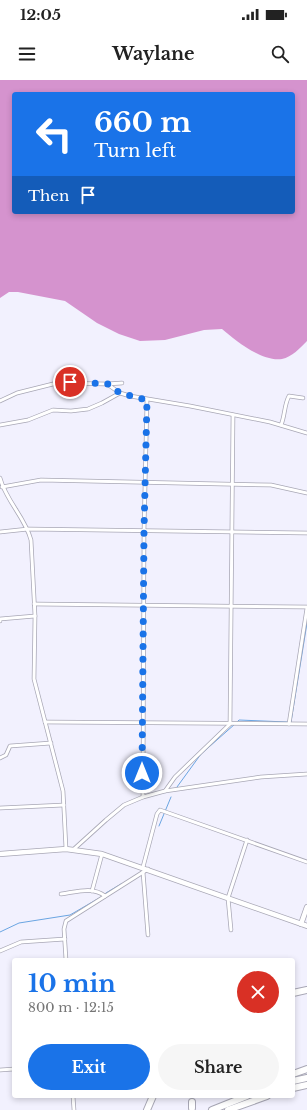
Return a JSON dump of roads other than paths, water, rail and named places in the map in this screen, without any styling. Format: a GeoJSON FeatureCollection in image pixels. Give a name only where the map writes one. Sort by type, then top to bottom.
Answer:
{"type":"FeatureCollection","features":[{"type":"Feature","properties":{"kind":"highway"},"geometry":{"type":"LineString","coordinates":[[295,993],[307,990]]}},
{"type":"Feature","properties":{"kind":"highway"},"geometry":{"type":"LineString","coordinates":[[295,1073],[307,1069]]}},
{"type":"Feature","properties":{"kind":"highway"},"geometry":{"type":"LineString","coordinates":[[295,1081],[307,1078]]}},
{"type":"Feature","properties":{"kind":"highway"},"geometry":{"type":"LineString","coordinates":[[295,1088],[307,1085]]}},
{"type":"Feature","properties":{"kind":"highway"},"geometry":{"type":"LineString","coordinates":[[147,1110],[152,1098]]}},
{"type":"Feature","properties":{"kind":"highway"},"geometry":{"type":"LineString","coordinates":[[206,1110],[232,1098]]}},
{"type":"Feature","properties":{"kind":"highway"},"geometry":{"type":"LineString","coordinates":[[212,1110],[242,1098]]}},
{"type":"Feature","properties":{"kind":"highway"},"geometry":{"type":"LineString","coordinates":[[228,1110],[261,1098]]}},
{"type":"Feature","properties":{"kind":"street"},"geometry":{"type":"LineString","coordinates":[[0,401],[17,393],[57,383],[122,383]]}},
{"type":"Feature","properties":{"kind":"street"},"geometry":{"type":"LineString","coordinates":[[108,384],[120,393],[147,400],[190,406],[281,425],[307,433]]}},
{"type":"Feature","properties":{"kind":"street"},"geometry":{"type":"LineString","coordinates":[[0,425],[28,420],[53,410],[71,411],[88,409],[102,404],[120,393]]}},
{"type":"Feature","properties":{"kind":"street"},"geometry":{"type":"LineString","coordinates":[[281,425],[285,414],[286,404],[290,396],[303,398]]}},
{"type":"Feature","properties":{"kind":"street"},"geometry":{"type":"LineString","coordinates":[[143,797],[143,605],[147,400]]}},
{"type":"Feature","properties":{"kind":"street"},"geometry":{"type":"LineString","coordinates":[[165,790],[185,767],[230,724],[233,415]]}},
{"type":"Feature","properties":{"kind":"street"},"geometry":{"type":"LineString","coordinates":[[0,478],[2,487],[28,529],[31,540],[35,616],[34,679],[63,791],[66,849]]}},
{"type":"Feature","properties":{"kind":"street"},"geometry":{"type":"LineString","coordinates":[[2,487],[41,480],[145,482],[271,485],[307,493]]}},
{"type":"Feature","properties":{"kind":"street"},"geometry":{"type":"LineString","coordinates":[[0,532],[28,529],[307,533]]}},
{"type":"Feature","properties":{"kind":"street"},"geometry":{"type":"LineString","coordinates":[[34,604],[307,607],[289,724]]}},
{"type":"Feature","properties":{"kind":"street"},"geometry":{"type":"LineString","coordinates":[[0,621],[0,619],[35,616]]}},
{"type":"Feature","properties":{"kind":"street"},"geometry":{"type":"LineString","coordinates":[[45,722],[307,724]]}},
{"type":"Feature","properties":{"kind":"street"},"geometry":{"type":"LineString","coordinates":[[0,758],[6,755],[10,746],[50,743]]}},
{"type":"Feature","properties":{"kind":"street"},"geometry":{"type":"LineString","coordinates":[[74,849],[124,805],[143,797],[165,790],[261,777],[307,774]]}},
{"type":"Feature","properties":{"kind":"street"},"geometry":{"type":"LineString","coordinates":[[0,808],[64,805]]}},
{"type":"Feature","properties":{"kind":"street"},"geometry":{"type":"LineString","coordinates":[[148,935],[145,870],[157,814],[160,810],[307,862]]}},
{"type":"Feature","properties":{"kind":"street"},"geometry":{"type":"LineString","coordinates":[[231,930],[228,898],[247,840]]}},
{"type":"Feature","properties":{"kind":"street"},"geometry":{"type":"LineString","coordinates":[[0,854],[66,849],[102,854],[307,926]]}},
{"type":"Feature","properties":{"kind":"street"},"geometry":{"type":"LineString","coordinates":[[92,891],[102,854]]}},
{"type":"Feature","properties":{"kind":"street"},"geometry":{"type":"LineString","coordinates":[[66,958],[64,929],[66,921],[145,870]]}},
{"type":"Feature","properties":{"kind":"street"},"geometry":{"type":"LineString","coordinates":[[61,894],[92,891],[101,893],[105,896]]}},
{"type":"Feature","properties":{"kind":"street"},"geometry":{"type":"LineString","coordinates":[[301,924],[307,907]]}},
{"type":"Feature","properties":{"kind":"street"},"geometry":{"type":"LineString","coordinates":[[0,951],[21,942],[65,939]]}},
{"type":"Feature","properties":{"kind":"street"},"geometry":{"type":"LineString","coordinates":[[0,1070],[12,1069]]}},
{"type":"Feature","properties":{"kind":"street"},"geometry":{"type":"LineString","coordinates":[[74,1098],[74,1110]]}},
{"type":"Feature","properties":{"kind":"waterway"},"geometry":{"type":"LineString","coordinates":[[291,722],[307,623]]}},
{"type":"Feature","properties":{"kind":"waterway"},"geometry":{"type":"LineString","coordinates":[[237,722],[239,720],[287,722]]}},
{"type":"Feature","properties":{"kind":"waterway"},"geometry":{"type":"LineString","coordinates":[[177,787],[201,754],[235,724]]}},
{"type":"Feature","properties":{"kind":"waterway"},"geometry":{"type":"LineString","coordinates":[[159,826],[171,797]]}},
{"type":"Feature","properties":{"kind":"waterway"},"geometry":{"type":"LineString","coordinates":[[106,893],[121,884]]}},
{"type":"Feature","properties":{"kind":"waterway"},"geometry":{"type":"LineString","coordinates":[[0,932],[19,923],[70,915],[101,897]]}}]}
